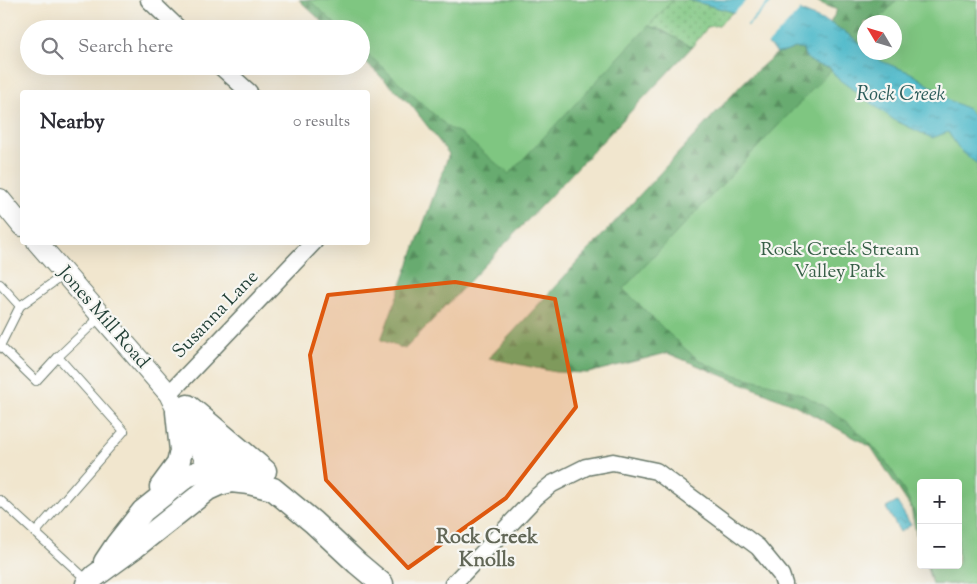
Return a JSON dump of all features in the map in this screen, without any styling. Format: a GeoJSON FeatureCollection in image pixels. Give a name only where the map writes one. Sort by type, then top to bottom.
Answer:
{"type":"FeatureCollection","features":[{"type":"Feature","properties":{"kind":"main road"},"geometry":{"type":"LineString","coordinates":[[178,404],[321,514],[331,532],[356,564]]}},
{"type":"Feature","properties":{"kind":"main road"},"geometry":{"type":"LineString","coordinates":[[91,581],[178,464],[181,451],[178,404]]}},
{"type":"Feature","properties":{"kind":"main road"},"geometry":{"type":"LineString","coordinates":[[143,511],[186,476],[246,467],[274,478]]}},
{"type":"Feature","properties":{"kind":"main road"},"geometry":{"type":"LineString","coordinates":[[216,470],[231,481],[250,483],[273,489],[313,522],[356,564],[382,584]]}},
{"type":"Feature","properties":{"kind":"main road"},"geometry":{"type":"LineString","coordinates":[[91,581],[208,489],[216,470]]}},
{"type":"Feature","properties":{"kind":"street"},"geometry":{"type":"LineString","coordinates":[[149,0],[170,20]]}},
{"type":"Feature","properties":{"kind":"street"},"geometry":{"type":"LineString","coordinates":[[230,75],[247,90]]}},
{"type":"Feature","properties":{"kind":"street"},"geometry":{"type":"LineString","coordinates":[[0,199],[20,224]]}},
{"type":"Feature","properties":{"kind":"street","name":"Jones Mill Road"},"geometry":{"type":"LineString","coordinates":[[40,245],[178,404],[217,443],[220,452],[216,470]]}},
{"type":"Feature","properties":{"kind":"street","name":"Susanna Lane"},"geometry":{"type":"LineString","coordinates":[[178,404],[311,245]]}},
{"type":"Feature","properties":{"kind":"street"},"geometry":{"type":"LineString","coordinates":[[453,584],[536,497],[552,484],[586,467],[612,462],[656,471],[758,547],[781,575],[784,584]]}},
{"type":"Feature","properties":{"kind":"lane"},"geometry":{"type":"LineString","coordinates":[[65,274],[20,306],[0,346],[36,381],[101,316]]}},
{"type":"Feature","properties":{"kind":"lane"},"geometry":{"type":"LineString","coordinates":[[0,284],[20,306]]}},
{"type":"Feature","properties":{"kind":"lane"},"geometry":{"type":"LineString","coordinates":[[36,533],[124,431],[58,357]]}},
{"type":"Feature","properties":{"kind":"lane"},"geometry":{"type":"LineString","coordinates":[[0,500],[91,581]]}},
{"type":"Feature","properties":{"kind":"highlighted area"},"geometry":{"type":"Polygon","coordinates":[[[455,282],[555,299],[576,407],[506,498],[408,568],[326,480],[310,355],[328,295],[455,282]]]}},
{"type":"Feature","properties":{"kind":"green space"},"geometry":{"type":"Polygon","coordinates":[[[299,0],[575,0],[663,31],[692,47],[405,349],[381,340],[449,154],[411,105],[370,66],[370,20],[320,20],[299,0]]]}},
{"type":"Feature","properties":{"kind":"green space"},"geometry":{"type":"Polygon","coordinates":[[[309,0],[673,0],[509,174],[460,133],[449,128],[370,56],[370,20],[331,20],[309,0]]]}},
{"type":"Feature","properties":{"kind":"green space"},"geometry":{"type":"Polygon","coordinates":[[[576,0],[689,0],[733,12],[719,25],[708,27],[692,47],[663,31],[576,0]]]}},
{"type":"Feature","properties":{"kind":"green space"},"geometry":{"type":"Polygon","coordinates":[[[818,0],[977,0],[977,82],[902,55],[902,15],[857,15],[857,41],[830,23],[837,10],[818,2],[818,0]]]}},
{"type":"Feature","properties":{"kind":"green space","name":"Rock Creek Stream Valley Park"},"geometry":{"type":"Polygon","coordinates":[[[897,0],[977,0],[977,584],[932,584],[929,569],[962,569],[962,479],[917,479],[917,519],[899,482],[878,452],[837,414],[821,404],[788,389],[722,371],[701,361],[682,346],[623,289],[857,42],[857,60],[902,60],[902,15],[883,15],[897,0]]]}},
{"type":"Feature","properties":{"kind":"green space","name":"Rock Creek Stream Valley Park"},"geometry":{"type":"Polygon","coordinates":[[[795,48],[803,50],[810,61],[830,68],[837,78],[894,120],[958,479],[917,479],[917,537],[911,508],[871,447],[795,405],[667,353],[588,373],[555,372],[489,358],[745,81],[777,53],[795,48]]]}},
{"type":"Feature","properties":{"kind":"green space","name":"Rock Creek Stream Valley Park"},"geometry":{"type":"Polygon","coordinates":[[[962,500],[977,584],[932,584],[927,569],[962,569],[962,500]]]}},
{"type":"Feature","properties":{"kind":"water","name":"Rock Creek"},"geometry":{"type":"Polygon","coordinates":[[[689,0],[790,0],[803,12],[830,23],[857,41],[857,60],[880,60],[911,73],[949,100],[968,109],[977,120],[977,164],[960,150],[948,132],[932,138],[894,120],[837,78],[830,68],[810,61],[803,50],[795,48],[777,53],[733,12],[689,0]]]}},
{"type":"Feature","properties":{"kind":"water"},"geometry":{"type":"Polygon","coordinates":[[[897,502],[911,525],[900,532],[886,508],[897,502]]]}},
{"type":"Feature","properties":{"kind":"pier"},"geometry":{"type":"Polygon","coordinates":[[[747,0],[770,0],[745,27],[732,15],[747,0]]]}},
{"type":"Feature","properties":{"kind":"pier"},"geometry":{"type":"Polygon","coordinates":[[[774,0],[794,0],[802,8],[766,46],[746,28],[774,0]]]}},
{"type":"Feature","properties":{"kind":"district","name":"Rock Creek Knolls"},"geometry":{"type":"Point","coordinates":[487,550]}}]}
